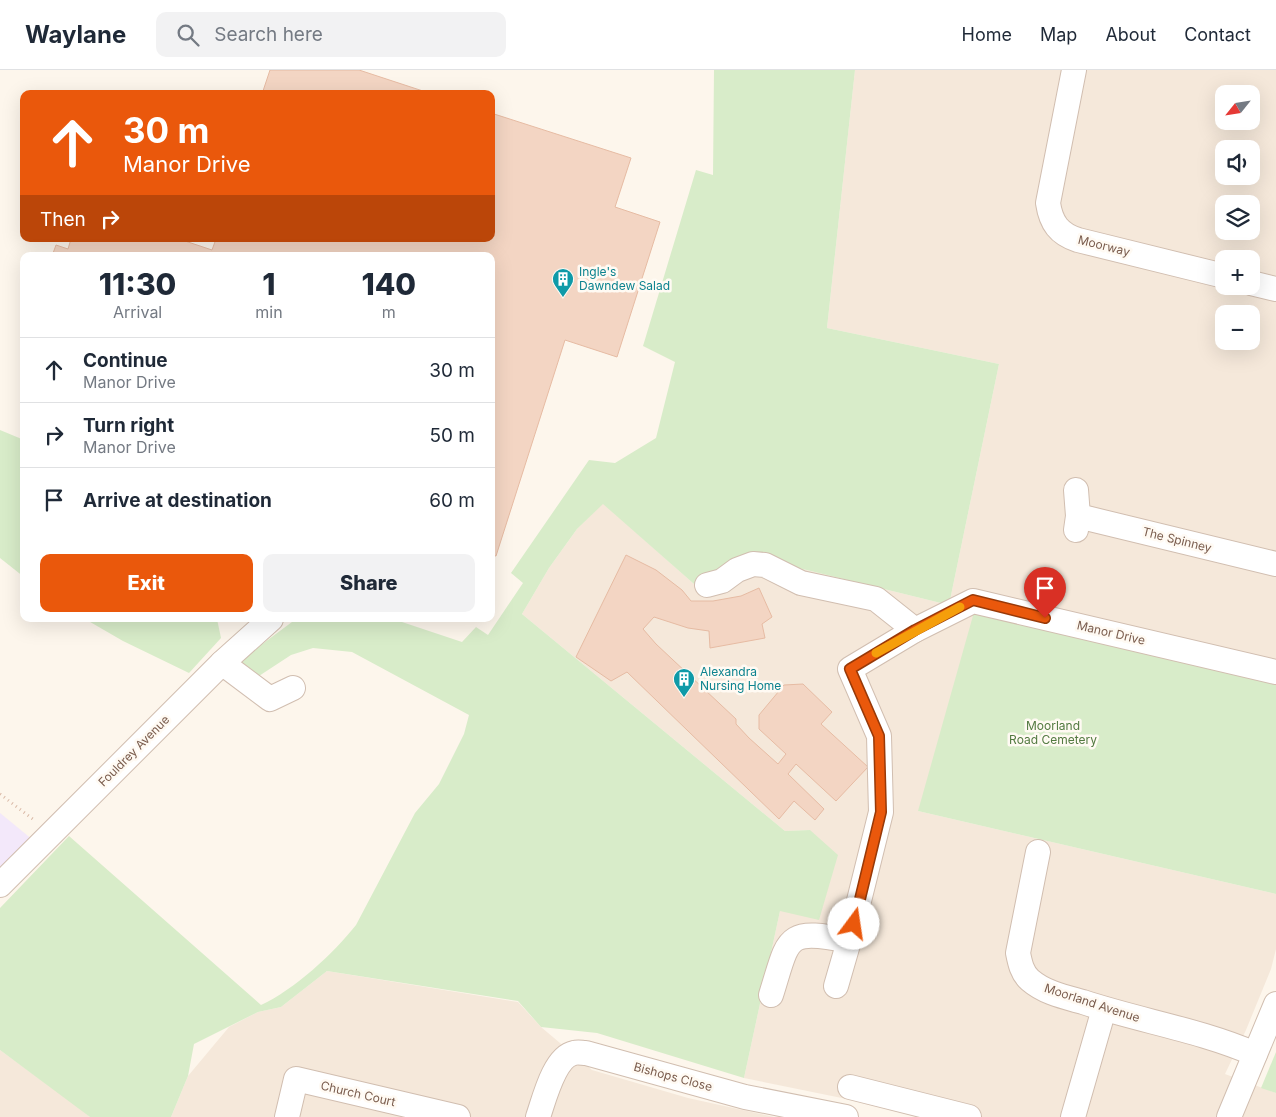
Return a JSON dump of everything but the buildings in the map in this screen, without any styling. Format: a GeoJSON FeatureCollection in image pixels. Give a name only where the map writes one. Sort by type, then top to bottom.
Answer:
{"type":"FeatureCollection","features":[{"type":"Feature","properties":{"kind":"street","name":"Moorway"},"geometry":{"type":"LineString","coordinates":[[1074,70],[1048,203],[1052,221],[1069,237],[1078,240],[1215,274]]}},
{"type":"Feature","properties":{"kind":"street"},"geometry":{"type":"LineString","coordinates":[[1260,285],[1276,289]]}},
{"type":"Feature","properties":{"kind":"street","name":"The Spinney"},"geometry":{"type":"LineString","coordinates":[[1076,490],[1077,524],[1276,564]]}},
{"type":"Feature","properties":{"kind":"street"},"geometry":{"type":"LineString","coordinates":[[707,585],[722,581],[737,570],[753,564],[766,565],[802,583],[876,599],[915,630]]}},
{"type":"Feature","properties":{"kind":"street","name":"Manor Drive"},"geometry":{"type":"LineString","coordinates":[[849,941],[879,820],[879,736],[850,669],[915,630],[973,600],[1276,672]]}},
{"type":"Feature","properties":{"kind":"street","name":"Fouldrey Avenue"},"geometry":{"type":"LineString","coordinates":[[0,885],[49,834],[265,622]]}},
{"type":"Feature","properties":{"kind":"street"},"geometry":{"type":"LineString","coordinates":[[222,663],[270,699],[293,688]]}},
{"type":"Feature","properties":{"kind":"street","name":"Moorland Avenue"},"geometry":{"type":"LineString","coordinates":[[1038,852],[1018,953],[1021,968],[1029,980],[1045,990],[1104,1009],[1234,1045],[1255,1054]]}},
{"type":"Feature","properties":{"kind":"street"},"geometry":{"type":"LineString","coordinates":[[771,995],[786,950],[790,942],[800,935],[814,934],[849,941],[836,986]]}},
{"type":"Feature","properties":{"kind":"street"},"geometry":{"type":"LineString","coordinates":[[1229,1117],[1276,1004]]}},
{"type":"Feature","properties":{"kind":"street"},"geometry":{"type":"LineString","coordinates":[[1073,1117],[1104,1009]]}},
{"type":"Feature","properties":{"kind":"street","name":"Bishops Close"},"geometry":{"type":"LineString","coordinates":[[538,1117],[554,1073],[563,1060],[572,1053],[586,1053],[744,1097],[846,1117]]}},
{"type":"Feature","properties":{"kind":"street","name":"Church Court"},"geometry":{"type":"LineString","coordinates":[[287,1117],[296,1079],[458,1117]]}},
{"type":"Feature","properties":{"kind":"street"},"geometry":{"type":"LineString","coordinates":[[850,1087],[969,1117]]}},
{"type":"Feature","properties":{"kind":"path"},"geometry":{"type":"LineString","coordinates":[[0,794],[49,834]]}},
{"type":"Feature","properties":{"kind":"shaded area"},"geometry":{"type":"Polygon","coordinates":[[[855,70],[1276,70],[1276,678],[918,811],[1276,894],[1276,949],[1271,969],[1246,1030],[1225,1074],[1276,1093],[1276,1117],[935,1117],[744,1078],[780,911],[810,830],[785,831],[522,614],[549,568],[577,529],[603,503],[694,584],[731,565],[762,559],[949,605],[999,364],[827,328],[855,70]]]}},
{"type":"Feature","properties":{"kind":"shaded area"},"geometry":{"type":"Polygon","coordinates":[[[0,813],[39,845],[0,873],[0,813]]]}},
{"type":"Feature","properties":{"kind":"shaded area"},"geometry":{"type":"Polygon","coordinates":[[[327,971],[518,1002],[541,1027],[592,1070],[688,1098],[774,1117],[171,1117],[188,1076],[229,1027],[258,1012],[281,1007],[327,971]]]}},
{"type":"Feature","properties":{"kind":"shaded area"},"geometry":{"type":"Polygon","coordinates":[[[0,1050],[78,1107],[90,1117],[0,1117],[0,1050]]]}},
{"type":"Feature","properties":{"kind":"green space"},"geometry":{"type":"Polygon","coordinates":[[[714,70],[855,70],[827,328],[999,364],[949,605],[762,559],[731,565],[694,584],[603,504],[577,529],[549,568],[522,614],[785,831],[810,830],[838,855],[819,920],[780,911],[744,1078],[597,1033],[541,1027],[518,1001],[327,971],[281,1007],[258,1012],[194,1044],[188,1076],[171,1117],[90,1117],[0,1050],[0,908],[69,836],[261,1005],[287,990],[325,959],[356,925],[415,813],[439,784],[464,734],[469,715],[352,652],[313,648],[291,655],[253,680],[237,663],[292,622],[402,622],[462,642],[476,627],[488,635],[523,583],[511,573],[589,460],[615,463],[656,438],[675,362],[643,346],[696,170],[713,175],[714,70]]]}},
{"type":"Feature","properties":{"kind":"green space"},"geometry":{"type":"Polygon","coordinates":[[[0,430],[20,438],[20,574],[0,558],[0,430]]]}},
{"type":"Feature","properties":{"kind":"green space","name":"Moorland Road Cemetery"},"geometry":{"type":"Polygon","coordinates":[[[976,605],[1276,678],[1276,894],[918,811],[976,605]]]}},
{"type":"Feature","properties":{"kind":"green space"},"geometry":{"type":"Polygon","coordinates":[[[90,622],[218,622],[221,638],[189,673],[123,641],[90,622]]]}},
{"type":"Feature","properties":{"kind":"green space"},"geometry":{"type":"Polygon","coordinates":[[[1276,1052],[1276,1093],[1261,1088],[1276,1052]]]}},
{"type":"Feature","properties":{"kind":"slow traffic"},"geometry":{"type":"LineString","coordinates":[[876,653],[960,607]]}},
{"type":"Feature","properties":{"kind":"place","name":"Ingle's Dawndew Salad"},"geometry":{"type":"Point","coordinates":[563,298]}},
{"type":"Feature","properties":{"kind":"place","name":"Alexandra Nursing Home"},"geometry":{"type":"Point","coordinates":[684,698]}},
{"type":"Feature","properties":{"kind":"route"},"geometry":{"type":"LineString","coordinates":[[854,924],[881,812],[879,736],[850,669],[915,630],[973,600],[1045,618]]}}]}
